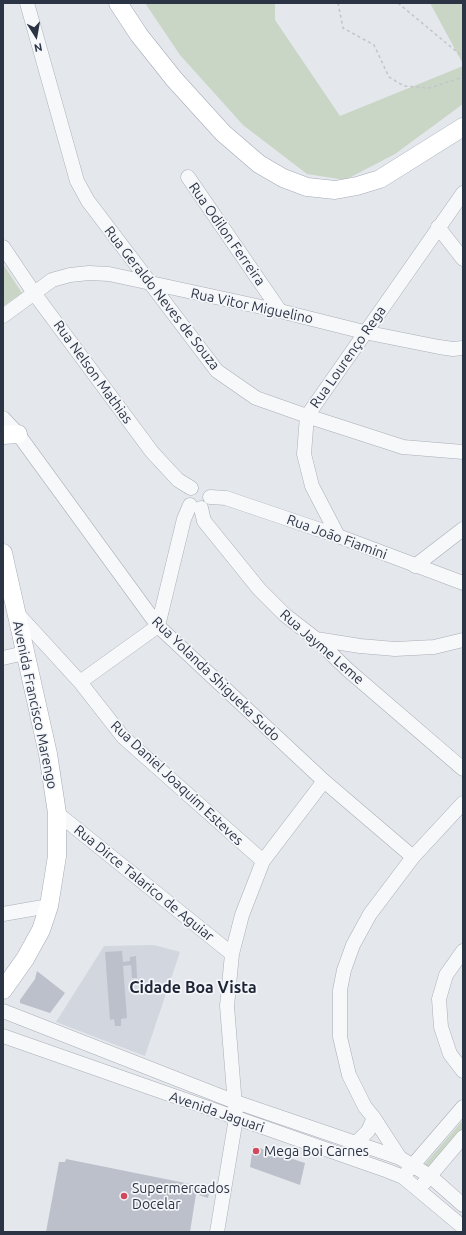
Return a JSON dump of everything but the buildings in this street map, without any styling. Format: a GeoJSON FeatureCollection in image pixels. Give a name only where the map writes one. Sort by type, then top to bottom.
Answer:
{"type":"FeatureCollection","features":[{"type":"Feature","properties":{"kind":"main road"},"geometry":{"type":"LineString","coordinates":[[118,3],[139,35],[174,79],[223,133],[259,164],[283,178],[307,187],[335,190],[357,186],[380,179],[463,127]]}},
{"type":"Feature","properties":{"kind":"main road","name":"Avenida Francisco Marengo"},"geometry":{"type":"LineString","coordinates":[[3,553],[24,653],[48,754],[57,813],[57,856],[49,906],[41,930],[25,960],[3,990]]}},
{"type":"Feature","properties":{"kind":"street","name":"Rua Geraldo Neves de Souza"},"geometry":{"type":"LineString","coordinates":[[27,3],[78,181],[88,201],[217,371],[256,398],[307,416],[403,447],[463,452]]}},
{"type":"Feature","properties":{"kind":"street","name":"Rua Odilon Ferreira"},"geometry":{"type":"LineString","coordinates":[[188,177],[280,311]]}},
{"type":"Feature","properties":{"kind":"street","name":"Rua Lourenço Rega"},"geometry":{"type":"LineString","coordinates":[[338,536],[312,486],[304,454],[307,416],[364,332],[463,193]]}},
{"type":"Feature","properties":{"kind":"street"},"geometry":{"type":"LineString","coordinates":[[438,227],[463,258]]}},
{"type":"Feature","properties":{"kind":"street","name":"Rua Nelson Mathias"},"geometry":{"type":"LineString","coordinates":[[3,247],[34,292],[152,452],[178,480],[191,488]]}},
{"type":"Feature","properties":{"kind":"street","name":"Rua Vitor Miguelino"},"geometry":{"type":"LineString","coordinates":[[3,316],[52,280],[70,275],[89,273],[109,274],[280,311],[364,332],[439,347],[454,349],[463,348]]}},
{"type":"Feature","properties":{"kind":"street","name":"Rua Yolanda Shigueka Sudo"},"geometry":{"type":"LineString","coordinates":[[3,418],[10,434],[158,626],[324,781],[413,857]]}},
{"type":"Feature","properties":{"kind":"street"},"geometry":{"type":"LineString","coordinates":[[80,682],[158,626],[184,520],[200,503],[208,490],[202,486],[191,488],[187,494],[200,503]]}},
{"type":"Feature","properties":{"kind":"street","name":"Rua João Fiamini"},"geometry":{"type":"LineString","coordinates":[[200,503],[226,498],[338,536],[463,583]]}},
{"type":"Feature","properties":{"kind":"street","name":"Rua Jayme Leme"},"geometry":{"type":"LineString","coordinates":[[200,503],[204,521],[259,589],[285,615],[316,639],[354,675],[463,769]]}},
{"type":"Feature","properties":{"kind":"street"},"geometry":{"type":"LineString","coordinates":[[415,566],[463,529]]}},
{"type":"Feature","properties":{"kind":"street","name":"Rua Daniel Joaquim Esteves"},"geometry":{"type":"LineString","coordinates":[[15,612],[80,682],[123,737],[263,861]]}},
{"type":"Feature","properties":{"kind":"street"},"geometry":{"type":"LineString","coordinates":[[316,639],[360,646],[395,649],[434,647],[463,640]]}},
{"type":"Feature","properties":{"kind":"street"},"geometry":{"type":"LineString","coordinates":[[3,658],[24,653]]}},
{"type":"Feature","properties":{"kind":"street"},"geometry":{"type":"LineString","coordinates":[[217,1232],[236,1118],[233,1101],[227,1006],[232,954],[242,916],[263,861],[324,781]]}},
{"type":"Feature","properties":{"kind":"street"},"geometry":{"type":"LineString","coordinates":[[400,1158],[356,1092],[344,1058],[340,1036],[340,990],[344,970],[353,945],[370,914],[413,857],[463,803]]}},
{"type":"Feature","properties":{"kind":"street","name":"Rua Dirce Talarico de Aguiar"},"geometry":{"type":"LineString","coordinates":[[57,813],[232,954]]}},
{"type":"Feature","properties":{"kind":"street"},"geometry":{"type":"LineString","coordinates":[[3,914],[49,906]]}},
{"type":"Feature","properties":{"kind":"street"},"geometry":{"type":"LineString","coordinates":[[463,951],[446,975],[439,999],[441,1027],[450,1054],[463,1071]]}},
{"type":"Feature","properties":{"kind":"street","name":"Avenida Jaguari"},"geometry":{"type":"LineString","coordinates":[[3,1011],[233,1101],[400,1158],[430,1176],[463,1205]]}},
{"type":"Feature","properties":{"kind":"street","name":"Avenida Jaguari"},"geometry":{"type":"LineString","coordinates":[[3,1036],[403,1177],[419,1189],[463,1228]]}},
{"type":"Feature","properties":{"kind":"street"},"geometry":{"type":"LineString","coordinates":[[403,1177],[463,1107]]}},
{"type":"Feature","properties":{"kind":"street"},"geometry":{"type":"LineString","coordinates":[[356,1143],[368,1131],[374,1118]]}},
{"type":"Feature","properties":{"kind":"street"},"geometry":{"type":"LineString","coordinates":[[419,1189],[463,1137]]}},
{"type":"Feature","properties":{"kind":"path"},"geometry":{"type":"LineString","coordinates":[[338,3],[343,28],[374,45],[389,77],[404,86],[430,88],[463,77]]}},
{"type":"Feature","properties":{"kind":"path"},"geometry":{"type":"LineString","coordinates":[[398,3],[463,57]]}},
{"type":"Feature","properties":{"kind":"shaded area"},"geometry":{"type":"Polygon","coordinates":[[[154,945],[180,952],[145,1056],[56,1022],[104,946],[154,945]]]}},
{"type":"Feature","properties":{"kind":"green space"},"geometry":{"type":"Polygon","coordinates":[[[145,3],[275,3],[275,20],[340,116],[463,66],[463,104],[395,154],[345,180],[307,174],[243,125],[180,55],[145,3]]]}},
{"type":"Feature","properties":{"kind":"green space"},"geometry":{"type":"Polygon","coordinates":[[[430,3],[463,3],[463,64],[430,3]]]}},
{"type":"Feature","properties":{"kind":"green space"},"geometry":{"type":"Polygon","coordinates":[[[3,264],[22,293],[3,306],[3,264]]]}},
{"type":"Feature","properties":{"kind":"green space"},"geometry":{"type":"Polygon","coordinates":[[[463,1120],[463,1130],[429,1168],[424,1165],[463,1120]]]}},
{"type":"Feature","properties":{"kind":"place","name":"Mega Boi Carnes"},"geometry":{"type":"Point","coordinates":[256,1151]}},
{"type":"Feature","properties":{"kind":"place","name":"Supermercados Docelar"},"geometry":{"type":"Point","coordinates":[124,1196]}},
{"type":"Feature","properties":{"kind":"district","name":"Cidade Boa Vista"},"geometry":{"type":"Point","coordinates":[193,988]}}]}
